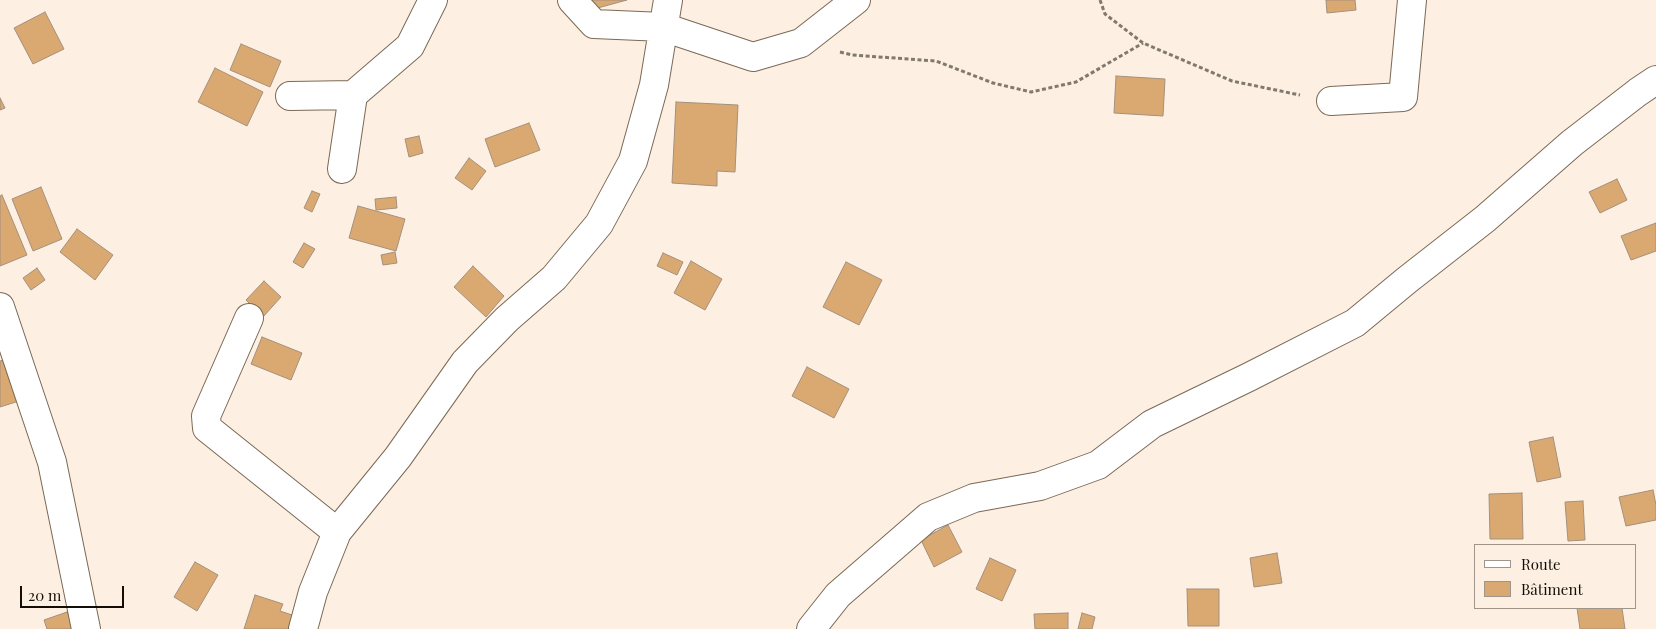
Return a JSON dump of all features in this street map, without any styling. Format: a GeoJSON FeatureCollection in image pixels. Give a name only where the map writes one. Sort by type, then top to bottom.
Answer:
{"type":"FeatureCollection","features":[{"type":"Feature","properties":{"kind":"street"},"geometry":{"type":"LineString","coordinates":[[290,96],[353,95],[410,46],[432,0]]}},
{"type":"Feature","properties":{"kind":"street"},"geometry":{"type":"LineString","coordinates":[[572,0],[594,24],[663,27],[753,57],[801,43],[856,0]]}},
{"type":"Feature","properties":{"kind":"street"},"geometry":{"type":"LineString","coordinates":[[303,629],[313,592],[337,532],[398,457],[465,362],[507,319],[554,278],[599,224],[633,161],[654,85],[668,0]]}},
{"type":"Feature","properties":{"kind":"street"},"geometry":{"type":"LineString","coordinates":[[1330,101],[1403,97],[1412,0]]}},
{"type":"Feature","properties":{"kind":"street"},"geometry":{"type":"LineString","coordinates":[[811,629],[838,595],[928,517],[974,498],[1040,486],[1098,465],[1152,424],[1355,323],[1485,219],[1572,143],[1656,80]]}},
{"type":"Feature","properties":{"kind":"street"},"geometry":{"type":"LineString","coordinates":[[342,169],[353,95]]}},
{"type":"Feature","properties":{"kind":"street"},"geometry":{"type":"LineString","coordinates":[[0,307],[52,462],[86,629]]}},
{"type":"Feature","properties":{"kind":"street"},"geometry":{"type":"LineString","coordinates":[[248,318],[206,416],[207,428],[337,532]]}},
{"type":"Feature","properties":{"kind":"path"},"geometry":{"type":"LineString","coordinates":[[1100,0],[1105,14],[1143,43],[1232,81],[1330,101]]}},
{"type":"Feature","properties":{"kind":"path"},"geometry":{"type":"LineString","coordinates":[[801,43],[852,55],[936,61],[993,82],[1031,92],[1076,82],[1143,43]]}},
{"type":"Feature","properties":{"kind":"building"},"geometry":{"type":"Polygon","coordinates":[[[591,0],[627,0],[594,9],[591,0]]]}},
{"type":"Feature","properties":{"kind":"building"},"geometry":{"type":"Polygon","coordinates":[[[1326,0],[1355,0],[1356,10],[1327,13],[1326,0]]]}},
{"type":"Feature","properties":{"kind":"building"},"geometry":{"type":"Polygon","coordinates":[[[45,12],[64,49],[33,64],[14,28],[45,12]]]}},
{"type":"Feature","properties":{"kind":"building"},"geometry":{"type":"Polygon","coordinates":[[[241,44],[281,61],[270,87],[230,70],[241,44]]]}},
{"type":"Feature","properties":{"kind":"building"},"geometry":{"type":"Polygon","coordinates":[[[215,68],[263,92],[247,126],[198,102],[215,68]]]}},
{"type":"Feature","properties":{"kind":"building"},"geometry":{"type":"Polygon","coordinates":[[[1116,76],[1165,79],[1163,116],[1114,113],[1116,76]]]}},
{"type":"Feature","properties":{"kind":"building"},"geometry":{"type":"Polygon","coordinates":[[[0,98],[5,108],[0,110],[0,98]]]}},
{"type":"Feature","properties":{"kind":"building"},"geometry":{"type":"Polygon","coordinates":[[[676,102],[738,105],[735,172],[717,171],[717,186],[672,183],[676,102]]]}},
{"type":"Feature","properties":{"kind":"building"},"geometry":{"type":"Polygon","coordinates":[[[529,123],[540,150],[495,167],[485,139],[529,123]]]}},
{"type":"Feature","properties":{"kind":"building"},"geometry":{"type":"Polygon","coordinates":[[[419,136],[423,153],[409,157],[405,139],[419,136]]]}},
{"type":"Feature","properties":{"kind":"building"},"geometry":{"type":"Polygon","coordinates":[[[469,158],[486,171],[472,190],[455,178],[469,158]]]}},
{"type":"Feature","properties":{"kind":"building"},"geometry":{"type":"Polygon","coordinates":[[[1617,179],[1627,200],[1600,213],[1589,192],[1617,179]]]}},
{"type":"Feature","properties":{"kind":"building"},"geometry":{"type":"Polygon","coordinates":[[[41,187],[62,239],[33,251],[12,199],[41,187]]]}},
{"type":"Feature","properties":{"kind":"building"},"geometry":{"type":"Polygon","coordinates":[[[312,191],[320,194],[312,212],[304,208],[312,191]]]}},
{"type":"Feature","properties":{"kind":"building"},"geometry":{"type":"Polygon","coordinates":[[[2,195],[27,255],[0,266],[0,196],[2,195]]]}},
{"type":"Feature","properties":{"kind":"building"},"geometry":{"type":"Polygon","coordinates":[[[396,197],[397,208],[376,210],[375,199],[396,197]]]}},
{"type":"Feature","properties":{"kind":"building"},"geometry":{"type":"Polygon","coordinates":[[[358,206],[405,219],[396,251],[349,238],[358,206]]]}},
{"type":"Feature","properties":{"kind":"building"},"geometry":{"type":"Polygon","coordinates":[[[1656,223],[1656,251],[1631,260],[1621,236],[1656,223]]]}},
{"type":"Feature","properties":{"kind":"building"},"geometry":{"type":"Polygon","coordinates":[[[77,229],[113,255],[95,280],[60,252],[77,229]]]}},
{"type":"Feature","properties":{"kind":"building"},"geometry":{"type":"Polygon","coordinates":[[[304,243],[315,249],[303,268],[293,262],[304,243]]]}},
{"type":"Feature","properties":{"kind":"building"},"geometry":{"type":"Polygon","coordinates":[[[395,252],[397,263],[383,265],[381,255],[395,252]]]}},
{"type":"Feature","properties":{"kind":"building"},"geometry":{"type":"Polygon","coordinates":[[[663,253],[683,262],[677,275],[657,266],[663,253]]]}},
{"type":"Feature","properties":{"kind":"building"},"geometry":{"type":"Polygon","coordinates":[[[691,261],[722,279],[705,310],[674,293],[691,261]]]}},
{"type":"Feature","properties":{"kind":"building"},"geometry":{"type":"Polygon","coordinates":[[[846,262],[882,280],[859,325],[823,307],[846,262]]]}},
{"type":"Feature","properties":{"kind":"building"},"geometry":{"type":"Polygon","coordinates":[[[473,266],[504,296],[486,317],[454,287],[473,266]]]}},
{"type":"Feature","properties":{"kind":"building"},"geometry":{"type":"Polygon","coordinates":[[[37,268],[45,280],[31,290],[23,278],[37,268]]]}},
{"type":"Feature","properties":{"kind":"building"},"geometry":{"type":"Polygon","coordinates":[[[264,281],[281,297],[263,317],[246,300],[264,281]]]}},
{"type":"Feature","properties":{"kind":"building"},"geometry":{"type":"Polygon","coordinates":[[[262,337],[302,353],[291,380],[251,364],[262,337]]]}},
{"type":"Feature","properties":{"kind":"building"},"geometry":{"type":"Polygon","coordinates":[[[6,359],[19,401],[0,407],[0,361],[6,359]]]}},
{"type":"Feature","properties":{"kind":"building"},"geometry":{"type":"Polygon","coordinates":[[[807,367],[849,389],[834,418],[792,396],[807,367]]]}},
{"type":"Feature","properties":{"kind":"building"},"geometry":{"type":"Polygon","coordinates":[[[1553,437],[1561,477],[1537,482],[1529,442],[1553,437]]]}},
{"type":"Feature","properties":{"kind":"building"},"geometry":{"type":"Polygon","coordinates":[[[1653,490],[1656,520],[1626,526],[1619,497],[1653,490]]]}},
{"type":"Feature","properties":{"kind":"building"},"geometry":{"type":"Polygon","coordinates":[[[1522,493],[1523,539],[1490,539],[1489,494],[1522,493]]]}},
{"type":"Feature","properties":{"kind":"building"},"geometry":{"type":"Polygon","coordinates":[[[1583,501],[1585,540],[1568,541],[1565,502],[1583,501]]]}},
{"type":"Feature","properties":{"kind":"building"},"geometry":{"type":"Polygon","coordinates":[[[948,525],[962,552],[934,567],[921,540],[948,525]]]}},
{"type":"Feature","properties":{"kind":"building"},"geometry":{"type":"Polygon","coordinates":[[[1277,553],[1282,583],[1254,587],[1250,558],[1277,553]]]}},
{"type":"Feature","properties":{"kind":"building"},"geometry":{"type":"Polygon","coordinates":[[[990,558],[1016,570],[1002,601],[976,589],[990,558]]]}},
{"type":"Feature","properties":{"kind":"building"},"geometry":{"type":"Polygon","coordinates":[[[195,562],[218,575],[197,611],[174,597],[195,562]]]}},
{"type":"Feature","properties":{"kind":"building"},"geometry":{"type":"Polygon","coordinates":[[[1187,589],[1219,589],[1219,626],[1188,626],[1187,589]]]}},
{"type":"Feature","properties":{"kind":"building"},"geometry":{"type":"Polygon","coordinates":[[[255,595],[283,604],[280,611],[295,616],[291,629],[244,629],[255,595]]]}},
{"type":"Feature","properties":{"kind":"building"},"geometry":{"type":"Polygon","coordinates":[[[1577,609],[1622,609],[1625,629],[1580,629],[1577,609]]]}},
{"type":"Feature","properties":{"kind":"building"},"geometry":{"type":"Polygon","coordinates":[[[67,612],[74,629],[47,629],[44,620],[67,612]]]}},
{"type":"Feature","properties":{"kind":"building"},"geometry":{"type":"Polygon","coordinates":[[[1068,613],[1068,629],[1035,629],[1034,614],[1068,613]]]}},
{"type":"Feature","properties":{"kind":"building"},"geometry":{"type":"Polygon","coordinates":[[[1082,613],[1095,617],[1092,629],[1078,629],[1082,613]]]}}]}
